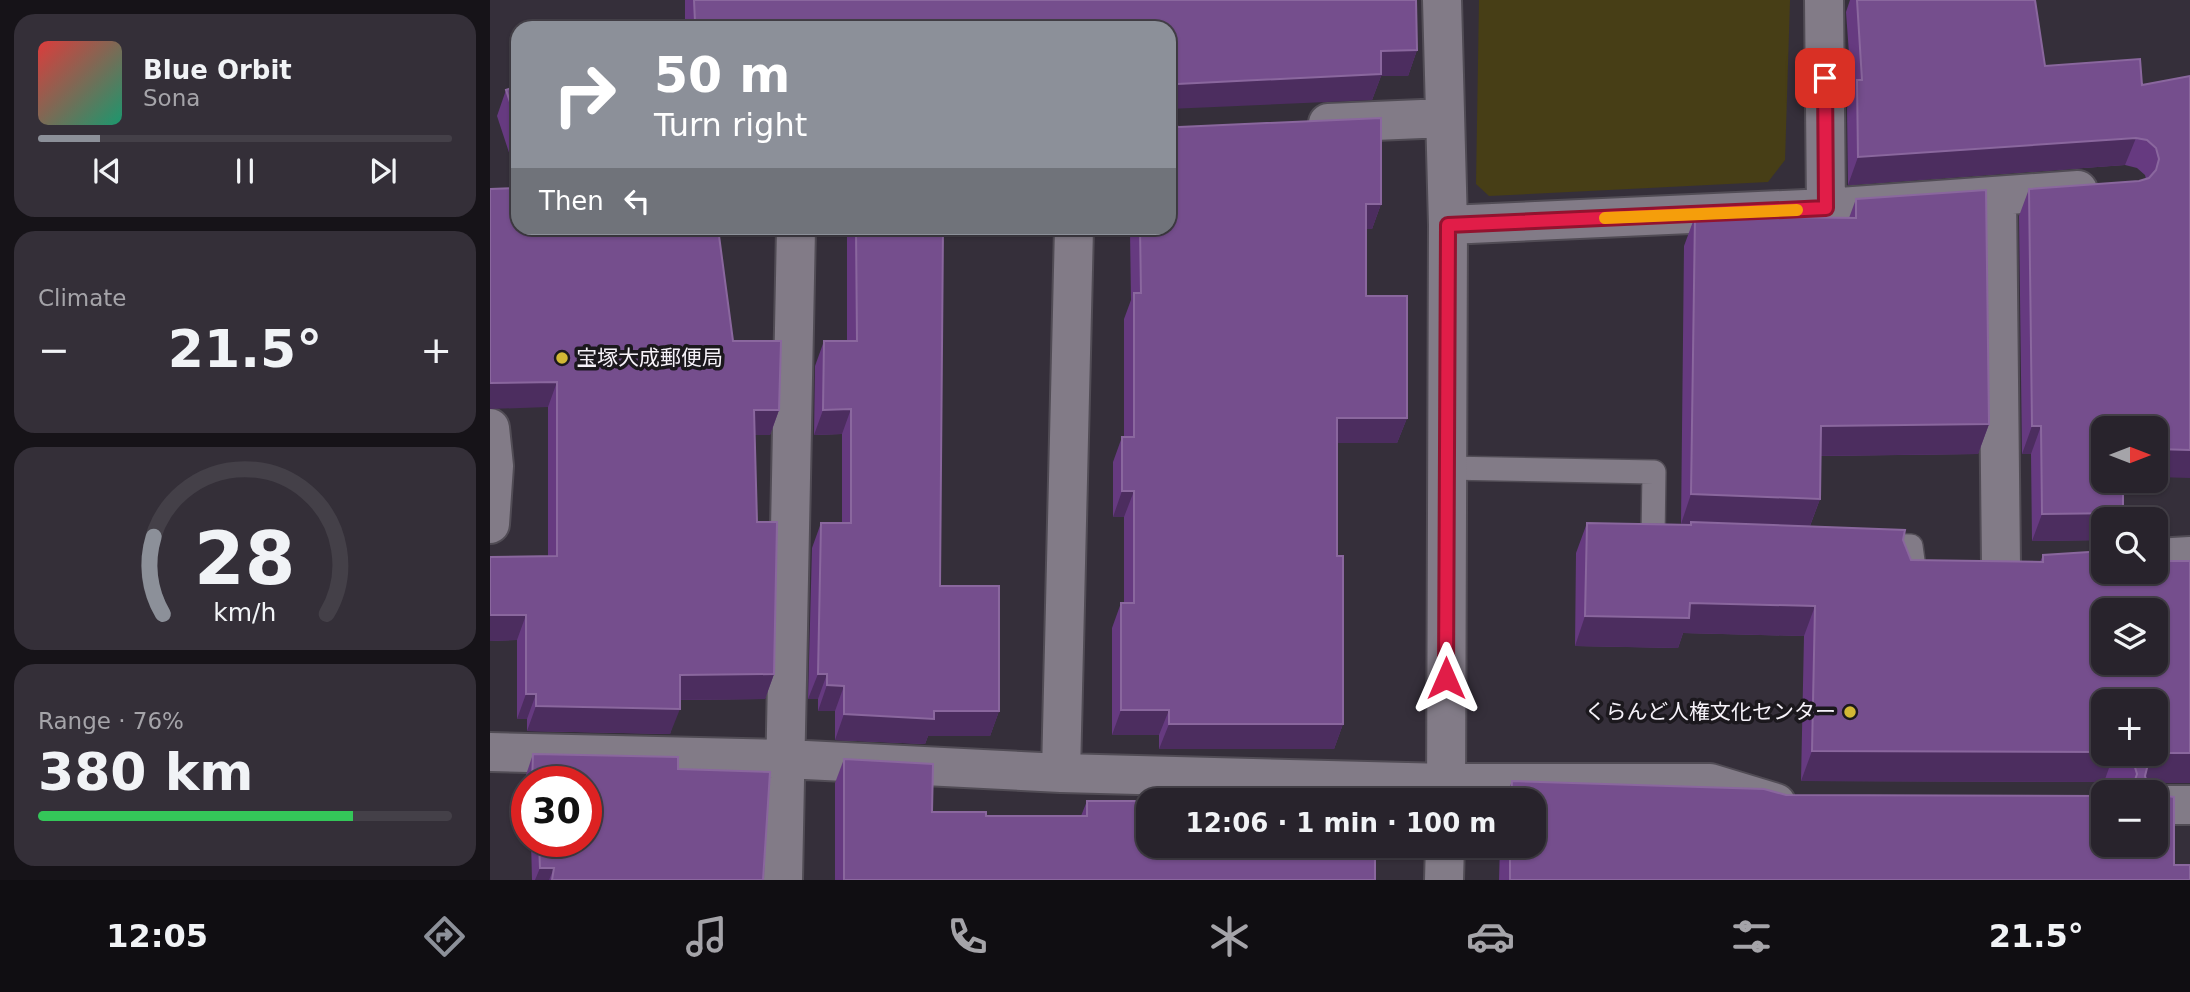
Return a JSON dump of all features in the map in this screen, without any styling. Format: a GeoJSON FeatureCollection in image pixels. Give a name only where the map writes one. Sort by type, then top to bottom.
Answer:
{"type":"FeatureCollection","features":[{"type":"Feature","properties":{"kind":"street"},"geometry":{"type":"LineString","coordinates":[[1441,0],[1448,225],[1446,788]]}},
{"type":"Feature","properties":{"kind":"street"},"geometry":{"type":"LineString","coordinates":[[1824,0],[1826,208]]}},
{"type":"Feature","properties":{"kind":"street"},"geometry":{"type":"LineString","coordinates":[[1293,125],[1445,118]]}},
{"type":"Feature","properties":{"kind":"street"},"geometry":{"type":"LineString","coordinates":[[1448,225],[1826,208],[2114,188]]}},
{"type":"Feature","properties":{"kind":"street"},"geometry":{"type":"LineString","coordinates":[[1997,196],[2001,565]]}},
{"type":"Feature","properties":{"kind":"street"},"geometry":{"type":"LineString","coordinates":[[783,880],[796,235]]}},
{"type":"Feature","properties":{"kind":"street"},"geometry":{"type":"LineString","coordinates":[[1060,773],[1074,235]]}},
{"type":"Feature","properties":{"kind":"street"},"geometry":{"type":"LineString","coordinates":[[490,428],[494,466],[490,524]]}},
{"type":"Feature","properties":{"kind":"street"},"geometry":{"type":"LineString","coordinates":[[2168,557],[2190,556]]}},
{"type":"Feature","properties":{"kind":"street"},"geometry":{"type":"LineString","coordinates":[[1914,568],[2040,564]]}},
{"type":"Feature","properties":{"kind":"street"},"geometry":{"type":"LineString","coordinates":[[490,752],[786,759],[1382,788]]}},
{"type":"Feature","properties":{"kind":"street"},"geometry":{"type":"LineString","coordinates":[[1545,788],[1710,783],[1775,803],[1816,803]]}},
{"type":"Feature","properties":{"kind":"street"},"geometry":{"type":"LineString","coordinates":[[2168,804],[2190,805]]}},
{"type":"Feature","properties":{"kind":"street"},"geometry":{"type":"LineString","coordinates":[[1444,880],[1445,858]]}},
{"type":"Feature","properties":{"kind":"lane"},"geometry":{"type":"LineString","coordinates":[[1447,468],[1654,472],[1653,537],[1694,539]]}},
{"type":"Feature","properties":{"kind":"lane"},"geometry":{"type":"LineString","coordinates":[[1857,544],[1911,546],[1914,568]]}},
{"type":"Feature","properties":{"kind":"shaded area"},"geometry":{"type":"Polygon","coordinates":[[[1479,0],[1790,0],[1785,160],[1768,182],[1489,196],[1476,184],[1479,0]]]}},
{"type":"Feature","properties":{"kind":"building"},"geometry":{"type":"Polygon","coordinates":[[[694,0],[1416,0],[1417,50],[1381,51],[1381,74],[1176,84],[1176,21],[695,21],[694,0]]]}},
{"type":"Feature","properties":{"kind":"building"},"geometry":{"type":"Polygon","coordinates":[[[1857,0],[2035,0],[2045,66],[2140,59],[2142,85],[2190,76],[2190,450],[2168,449],[2168,416],[2091,416],[2091,494],[2123,494],[2123,507],[2091,507],[2091,513],[2042,514],[2041,426],[2032,426],[2029,189],[2149,178],[2156,170],[2159,159],[2156,148],[2147,140],[2136,138],[1858,157],[1857,80],[1862,80],[1857,0]]]}},
{"type":"Feature","properties":{"kind":"building"},"geometry":{"type":"Polygon","coordinates":[[[511,88],[511,105],[506,90],[511,88]]]}},
{"type":"Feature","properties":{"kind":"building"},"geometry":{"type":"Polygon","coordinates":[[[1381,118],[1381,204],[1366,204],[1366,296],[1407,296],[1407,418],[1337,418],[1337,556],[1343,556],[1343,724],[1169,724],[1169,710],[1121,710],[1121,603],[1134,603],[1134,491],[1122,491],[1122,437],[1134,437],[1134,293],[1141,293],[1140,235],[1176,235],[1176,126],[1381,118]]]}},
{"type":"Feature","properties":{"kind":"building"},"geometry":{"type":"Polygon","coordinates":[[[511,188],[511,235],[719,235],[733,341],[781,341],[779,410],[754,410],[757,522],[777,522],[774,674],[680,675],[680,709],[536,706],[536,694],[526,694],[526,615],[490,615],[490,557],[557,556],[557,382],[490,383],[490,189],[511,188]]]}},
{"type":"Feature","properties":{"kind":"building"},"geometry":{"type":"Polygon","coordinates":[[[1986,190],[1989,424],[1821,426],[1820,499],[1691,494],[1695,216],[1856,218],[1856,199],[1986,190]]]}},
{"type":"Feature","properties":{"kind":"building"},"geometry":{"type":"Polygon","coordinates":[[[856,235],[943,235],[940,586],[999,586],[999,711],[934,711],[934,719],[844,714],[844,686],[827,685],[827,674],[818,674],[821,523],[851,523],[851,409],[823,410],[824,341],[857,341],[856,235]]]}},
{"type":"Feature","properties":{"kind":"building"},"geometry":{"type":"Polygon","coordinates":[[[1691,522],[1905,530],[1903,540],[1911,560],[2043,562],[2043,555],[2091,552],[2091,584],[2168,584],[2168,561],[2190,561],[2190,753],[2168,753],[2168,689],[2091,689],[2091,752],[1812,751],[1815,606],[1690,603],[1689,618],[1585,616],[1587,523],[1691,525],[1691,522]]]}},
{"type":"Feature","properties":{"kind":"building"},"geometry":{"type":"Polygon","coordinates":[[[533,754],[678,757],[678,769],[770,772],[763,880],[552,880],[554,868],[540,868],[540,857],[602,857],[602,766],[533,766],[533,754]]]}},
{"type":"Feature","properties":{"kind":"building"},"geometry":{"type":"Polygon","coordinates":[[[844,759],[933,764],[932,812],[986,812],[986,816],[1087,816],[1087,801],[1136,801],[1136,858],[1375,858],[1375,880],[844,880],[844,759]]]}},
{"type":"Feature","properties":{"kind":"building"},"geometry":{"type":"Polygon","coordinates":[[[2135,766],[2148,766],[2146,780],[2135,780],[2137,774],[2135,766]]]}},
{"type":"Feature","properties":{"kind":"building"},"geometry":{"type":"Polygon","coordinates":[[[1512,781],[1764,789],[1786,795],[2091,796],[2091,857],[2168,857],[2168,796],[2174,797],[2174,865],[2190,865],[2190,880],[1510,880],[1510,858],[1546,858],[1546,788],[1512,788],[1512,781]]]}},
{"type":"Feature","properties":{"kind":"slow traffic"},"geometry":{"type":"LineString","coordinates":[[1605,218],[1797,210]]}},
{"type":"Feature","properties":{"kind":"place","name":"宝塚大成郵便局"},"geometry":{"type":"Point","coordinates":[562,358]}},
{"type":"Feature","properties":{"kind":"place","name":"くらんど人権文化センター"},"geometry":{"type":"Point","coordinates":[1850,712]}},
{"type":"Feature","properties":{"kind":"route"},"geometry":{"type":"LineString","coordinates":[[1446,678],[1448,225],[1826,208],[1825,78]]}}]}
